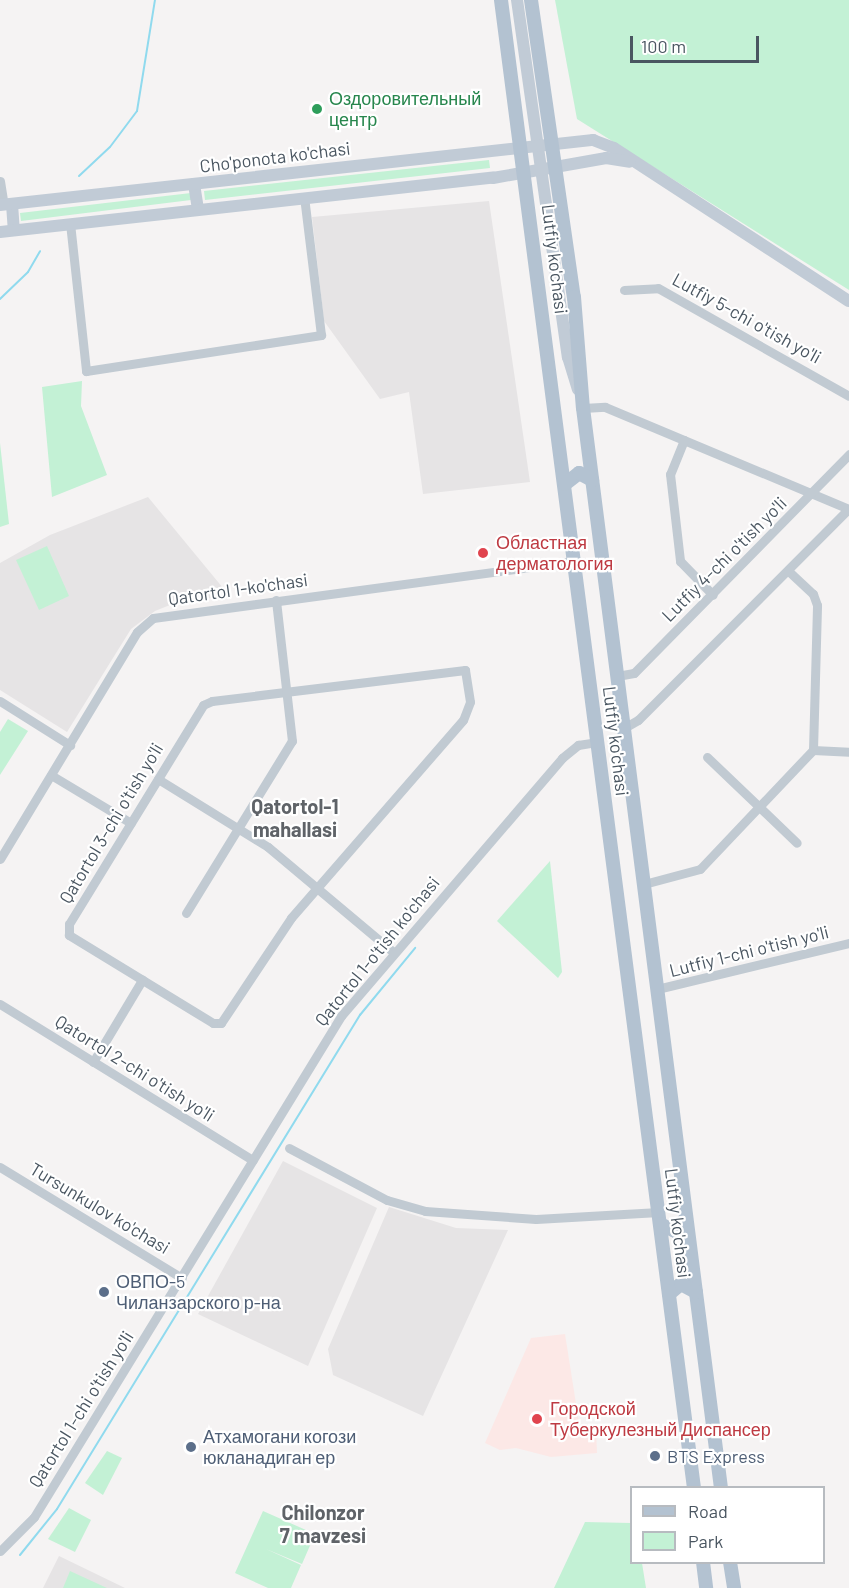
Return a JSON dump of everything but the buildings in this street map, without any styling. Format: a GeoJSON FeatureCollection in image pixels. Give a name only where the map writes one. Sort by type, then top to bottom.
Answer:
{"type":"FeatureCollection","features":[{"type":"Feature","properties":{"kind":"main road","name":"Lutfiy ko'chasi"},"geometry":{"type":"LineString","coordinates":[[501,0],[526,173],[694,1486]]}},
{"type":"Feature","properties":{"kind":"main road","name":"Lutfiy ko'chasi"},"geometry":{"type":"LineString","coordinates":[[517,0],[546,143],[581,356],[583,408],[721,1486]]}},
{"type":"Feature","properties":{"kind":"main road","name":"Lutfiy ko'chasi"},"geometry":{"type":"LineString","coordinates":[[531,0],[546,143]]}},
{"type":"Feature","properties":{"kind":"main road","name":"Cho'ponota ko'chasi"},"geometry":{"type":"LineString","coordinates":[[5,205],[546,143],[593,140],[614,148],[637,164]]}},
{"type":"Feature","properties":{"kind":"main road"},"geometry":{"type":"LineString","coordinates":[[0,232],[526,173],[606,158],[637,164],[849,301]]}},
{"type":"Feature","properties":{"kind":"main road"},"geometry":{"type":"LineString","coordinates":[[194,184],[198,208]]}},
{"type":"Feature","properties":{"kind":"main road"},"geometry":{"type":"LineString","coordinates":[[5,205],[15,230]]}},
{"type":"Feature","properties":{"kind":"main road"},"geometry":{"type":"LineString","coordinates":[[565,483],[579,473],[592,480]]}},
{"type":"Feature","properties":{"kind":"main road"},"geometry":{"type":"LineString","coordinates":[[659,1218],[675,1231],[686,1218]]}},
{"type":"Feature","properties":{"kind":"main road"},"geometry":{"type":"LineString","coordinates":[[669,1294],[681,1284],[696,1292]]}},
{"type":"Feature","properties":{"kind":"main road"},"geometry":{"type":"LineString","coordinates":[[703,1564],[706,1588]]}},
{"type":"Feature","properties":{"kind":"main road"},"geometry":{"type":"LineString","coordinates":[[730,1564],[734,1588]]}},
{"type":"Feature","properties":{"kind":"street"},"geometry":{"type":"LineString","coordinates":[[0,181],[5,205]]}},
{"type":"Feature","properties":{"kind":"street"},"geometry":{"type":"LineString","coordinates":[[70,223],[86,371],[321,335],[304,197]]}},
{"type":"Feature","properties":{"kind":"street","name":"Lutfiy 5-chi o'tish yo'li"},"geometry":{"type":"LineString","coordinates":[[624,290],[658,288],[849,396]]}},
{"type":"Feature","properties":{"kind":"street"},"geometry":{"type":"LineString","coordinates":[[583,408],[606,407],[814,492],[849,509],[638,720],[624,728]]}},
{"type":"Feature","properties":{"kind":"street"},"geometry":{"type":"LineString","coordinates":[[684,440],[670,474],[680,561],[713,595]]}},
{"type":"Feature","properties":{"kind":"street","name":"Lutfiy 4-chi o'tish yo'li"},"geometry":{"type":"LineString","coordinates":[[617,676],[634,673],[849,454]]}},
{"type":"Feature","properties":{"kind":"street","name":"Qatortol 1-ko'chasi"},"geometry":{"type":"LineString","coordinates":[[0,859],[137,632],[149,621],[276,600],[575,561]]}},
{"type":"Feature","properties":{"kind":"street"},"geometry":{"type":"LineString","coordinates":[[644,884],[700,869],[761,808],[813,750],[816,600],[788,571]]}},
{"type":"Feature","properties":{"kind":"street"},"geometry":{"type":"LineString","coordinates":[[186,913],[292,741],[276,600]]}},
{"type":"Feature","properties":{"kind":"street","name":"Qatortol 3-chi o'tish yo'li"},"geometry":{"type":"LineString","coordinates":[[465,670],[469,708],[463,720],[272,942],[221,1023],[213,1023],[77,941],[68,929],[203,705],[212,700],[287,693],[465,670]]}},
{"type":"Feature","properties":{"kind":"street"},"geometry":{"type":"LineString","coordinates":[[0,701],[70,745]]}},
{"type":"Feature","properties":{"kind":"street","name":"Qatortol 1-o'tish ko'chasi"},"geometry":{"type":"LineString","coordinates":[[182,1278],[341,1016],[393,952],[562,758],[578,745],[598,742]]}},
{"type":"Feature","properties":{"kind":"street"},"geometry":{"type":"LineString","coordinates":[[813,750],[849,752]]}},
{"type":"Feature","properties":{"kind":"street"},"geometry":{"type":"LineString","coordinates":[[707,757],[797,843]]}},
{"type":"Feature","properties":{"kind":"street"},"geometry":{"type":"LineString","coordinates":[[51,775],[131,823]]}},
{"type":"Feature","properties":{"kind":"street"},"geometry":{"type":"LineString","coordinates":[[158,779],[238,826],[318,887],[393,952]]}},
{"type":"Feature","properties":{"kind":"street","name":"Lutfiy 1-chi o'tish yo'li"},"geometry":{"type":"LineString","coordinates":[[657,989],[849,944]]}},
{"type":"Feature","properties":{"kind":"street"},"geometry":{"type":"LineString","coordinates":[[93,1062],[142,980]]}},
{"type":"Feature","properties":{"kind":"street","name":"Qatortol 2-chi o'tish yo'li"},"geometry":{"type":"LineString","coordinates":[[0,1004],[253,1160]]}},
{"type":"Feature","properties":{"kind":"street"},"geometry":{"type":"LineString","coordinates":[[289,1148],[387,1200],[425,1211],[536,1219],[659,1218]]}},
{"type":"Feature","properties":{"kind":"street","name":"Tursunkulov ko'chasi"},"geometry":{"type":"LineString","coordinates":[[0,1167],[182,1278]]}},
{"type":"Feature","properties":{"kind":"street","name":"Qatortol 1-chi o'tish yo'li"},"geometry":{"type":"LineString","coordinates":[[0,1551],[34,1517],[182,1278]]}},
{"type":"Feature","properties":{"kind":"shaded area"},"geometry":{"type":"Polygon","coordinates":[[[489,201],[530,482],[423,494],[409,392],[380,399],[324,321],[312,217],[489,201]]]}},
{"type":"Feature","properties":{"kind":"shaded area"},"geometry":{"type":"Polygon","coordinates":[[[148,497],[223,588],[211,598],[180,601],[155,611],[131,629],[67,732],[0,690],[0,563],[50,535],[148,497]]]}},
{"type":"Feature","properties":{"kind":"shaded area"},"geometry":{"type":"Polygon","coordinates":[[[283,1161],[377,1208],[308,1366],[198,1314],[283,1161]]]}},
{"type":"Feature","properties":{"kind":"shaded area"},"geometry":{"type":"Polygon","coordinates":[[[389,1207],[456,1228],[508,1230],[423,1416],[333,1375],[328,1349],[389,1207]]]}},
{"type":"Feature","properties":{"kind":"shaded area"},"geometry":{"type":"Polygon","coordinates":[[[565,1334],[580,1429],[596,1429],[597,1453],[551,1457],[516,1448],[500,1450],[485,1443],[531,1338],[565,1334]]]}},
{"type":"Feature","properties":{"kind":"shaded area"},"geometry":{"type":"Polygon","coordinates":[[[59,1556],[125,1588],[43,1588],[59,1556]]]}},
{"type":"Feature","properties":{"kind":"green space"},"geometry":{"type":"Polygon","coordinates":[[[555,0],[849,0],[849,290],[577,119],[555,0]]]}},
{"type":"Feature","properties":{"kind":"green space"},"geometry":{"type":"Polygon","coordinates":[[[489,160],[490,168],[205,200],[204,191],[489,160]]]}},
{"type":"Feature","properties":{"kind":"green space"},"geometry":{"type":"Polygon","coordinates":[[[191,193],[191,200],[21,221],[20,213],[191,193]]]}},
{"type":"Feature","properties":{"kind":"green space"},"geometry":{"type":"Polygon","coordinates":[[[82,381],[81,406],[107,475],[52,497],[42,387],[82,381]]]}},
{"type":"Feature","properties":{"kind":"green space"},"geometry":{"type":"Polygon","coordinates":[[[0,443],[9,524],[0,527],[0,443]]]}},
{"type":"Feature","properties":{"kind":"green space"},"geometry":{"type":"Polygon","coordinates":[[[47,546],[69,596],[39,610],[16,560],[47,546]]]}},
{"type":"Feature","properties":{"kind":"green space"},"geometry":{"type":"Polygon","coordinates":[[[8,719],[28,731],[0,775],[0,732],[8,719]]]}},
{"type":"Feature","properties":{"kind":"green space"},"geometry":{"type":"Polygon","coordinates":[[[550,861],[562,972],[558,978],[497,921],[550,861]]]}},
{"type":"Feature","properties":{"kind":"green space"},"geometry":{"type":"Polygon","coordinates":[[[107,1451],[122,1458],[103,1495],[85,1483],[107,1451]]]}},
{"type":"Feature","properties":{"kind":"green space"},"geometry":{"type":"Polygon","coordinates":[[[69,1508],[91,1520],[75,1552],[48,1539],[69,1508]]]}},
{"type":"Feature","properties":{"kind":"green space"},"geometry":{"type":"Polygon","coordinates":[[[263,1511],[315,1534],[302,1564],[266,1549],[301,1565],[291,1588],[268,1588],[235,1573],[263,1511]]]}},
{"type":"Feature","properties":{"kind":"green space"},"geometry":{"type":"Polygon","coordinates":[[[585,1522],[630,1523],[630,1564],[642,1564],[646,1588],[554,1588],[585,1522]]]}},
{"type":"Feature","properties":{"kind":"green space"},"geometry":{"type":"Polygon","coordinates":[[[70,1571],[107,1588],[63,1588],[70,1571]]]}},
{"type":"Feature","properties":{"kind":"waterway"},"geometry":{"type":"LineString","coordinates":[[79,176],[110,147],[137,111],[155,0]]}},
{"type":"Feature","properties":{"kind":"waterway"},"geometry":{"type":"LineString","coordinates":[[0,299],[28,272],[40,251]]}},
{"type":"Feature","properties":{"kind":"waterway"},"geometry":{"type":"LineString","coordinates":[[20,1555],[57,1509],[360,1015],[415,948]]}},
{"type":"Feature","properties":{"kind":"place","name":"Оздоровительный центр"},"geometry":{"type":"Point","coordinates":[317,109]}},
{"type":"Feature","properties":{"kind":"place","name":"Областная дерматология"},"geometry":{"type":"Point","coordinates":[483,553]}},
{"type":"Feature","properties":{"kind":"place","name":"ОВПО-5 Чиланзарского р-на"},"geometry":{"type":"Point","coordinates":[104,1292]}},
{"type":"Feature","properties":{"kind":"place","name":"Городской Туберкулезный Диспансер"},"geometry":{"type":"Point","coordinates":[537,1419]}},
{"type":"Feature","properties":{"kind":"place","name":"Атхамогани когози юкланадиган ер"},"geometry":{"type":"Point","coordinates":[191,1447]}},
{"type":"Feature","properties":{"kind":"place","name":"BTS Express"},"geometry":{"type":"Point","coordinates":[655,1456]}},
{"type":"Feature","properties":{"kind":"district","name":"Qatortol-1 mahallasi"},"geometry":{"type":"Point","coordinates":[295,818]}},
{"type":"Feature","properties":{"kind":"district","name":"Chilonzor 7 mavzesi"},"geometry":{"type":"Point","coordinates":[323,1524]}}]}
